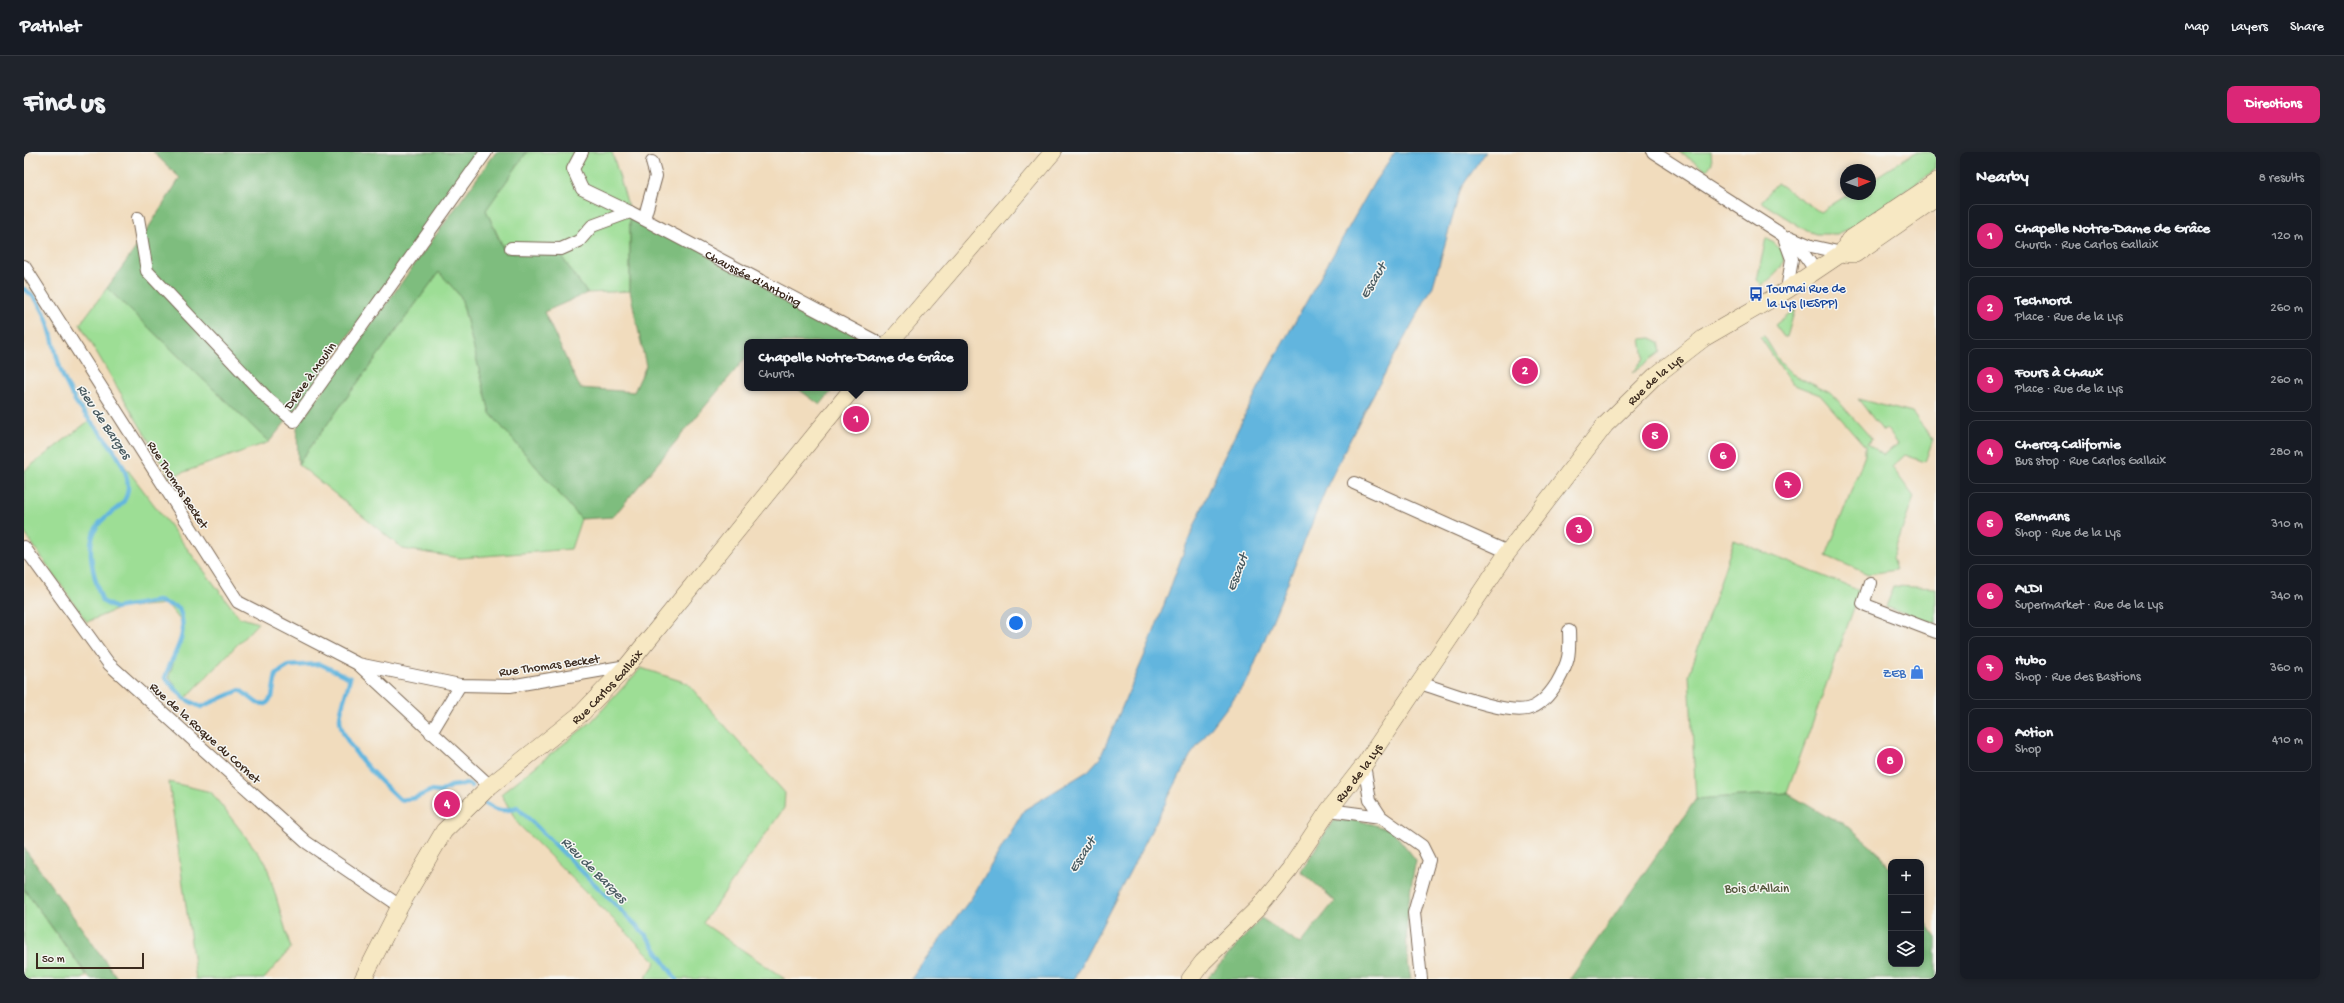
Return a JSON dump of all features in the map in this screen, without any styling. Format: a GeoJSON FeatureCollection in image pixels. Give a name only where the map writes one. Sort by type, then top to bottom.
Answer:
{"type":"FeatureCollection","features":[{"type":"Feature","properties":{"kind":"main road"},"geometry":{"type":"LineString","coordinates":[[893,339],[1054,152]]}},
{"type":"Feature","properties":{"kind":"main road","name":"Rue de la Lys"},"geometry":{"type":"LineString","coordinates":[[1190,979],[1203,962],[1259,907],[1290,869],[1329,810],[1364,765],[1508,552],[1605,425],[1641,389],[1704,338],[1787,290],[1816,271],[1842,253],[1849,240],[1936,182]]}},
{"type":"Feature","properties":{"kind":"main road","name":"Rue de la Lys"},"geometry":{"type":"LineString","coordinates":[[1842,253],[1855,254],[1936,198]]}},
{"type":"Feature","properties":{"kind":"main road","name":"Rue Carlos Gallaix"},"geometry":{"type":"LineString","coordinates":[[363,979],[400,906],[444,832],[490,786],[582,714],[627,666],[851,391]]}},
{"type":"Feature","properties":{"kind":"street","name":"Drève à Moulin"},"geometry":{"type":"LineString","coordinates":[[138,218],[147,271],[268,399],[294,421],[486,152]]}},
{"type":"Feature","properties":{"kind":"street","name":"Chaussée d'Antoing"},"geometry":{"type":"LineString","coordinates":[[582,152],[573,169],[582,189],[644,219],[871,339]]}},
{"type":"Feature","properties":{"kind":"street"},"geometry":{"type":"LineString","coordinates":[[1653,152],[1781,234],[1803,253],[1816,271]]}},
{"type":"Feature","properties":{"kind":"street"},"geometry":{"type":"LineString","coordinates":[[644,219],[656,176],[652,162]]}},
{"type":"Feature","properties":{"kind":"street"},"geometry":{"type":"LineString","coordinates":[[511,248],[561,249],[579,240],[592,226],[630,212]]}},
{"type":"Feature","properties":{"kind":"street"},"geometry":{"type":"LineString","coordinates":[[1781,234],[1811,246],[1842,253]]}},
{"type":"Feature","properties":{"kind":"street"},"geometry":{"type":"LineString","coordinates":[[1781,234],[1792,259],[1787,290]]}},
{"type":"Feature","properties":{"kind":"street","name":"Rue Thomas Becket"},"geometry":{"type":"LineString","coordinates":[[24,266],[238,602],[358,664],[460,685],[510,686],[627,666]]}},
{"type":"Feature","properties":{"kind":"street"},"geometry":{"type":"LineString","coordinates":[[1354,483],[1508,552]]}},
{"type":"Feature","properties":{"kind":"street","name":"Rue de la Roque du Cornet"},"geometry":{"type":"LineString","coordinates":[[24,547],[109,664],[306,842],[400,906]]}},
{"type":"Feature","properties":{"kind":"street"},"geometry":{"type":"LineString","coordinates":[[1870,583],[1864,604],[1936,632]]}},
{"type":"Feature","properties":{"kind":"street"},"geometry":{"type":"LineString","coordinates":[[1420,683],[1494,705],[1518,710],[1529,708],[1549,696],[1562,674],[1570,656],[1569,631]]}},
{"type":"Feature","properties":{"kind":"street","name":"Rue Thomas Becket"},"geometry":{"type":"LineString","coordinates":[[358,664],[490,786]]}},
{"type":"Feature","properties":{"kind":"street"},"geometry":{"type":"LineString","coordinates":[[431,733],[460,685]]}},
{"type":"Feature","properties":{"kind":"street"},"geometry":{"type":"LineString","coordinates":[[1364,765],[1370,800],[1381,817],[1422,846],[1429,860],[1414,913],[1421,979]]}},
{"type":"Feature","properties":{"kind":"street"},"geometry":{"type":"LineString","coordinates":[[1329,810],[1381,817]]}},
{"type":"Feature","properties":{"kind":"green space"},"geometry":{"type":"Polygon","coordinates":[[[153,152],[480,152],[293,413],[269,442],[107,288],[135,249],[180,178],[153,152]]]}},
{"type":"Feature","properties":{"kind":"green space"},"geometry":{"type":"Polygon","coordinates":[[[496,152],[527,152],[486,210],[505,253],[559,253],[587,293],[544,312],[580,388],[634,392],[646,366],[630,291],[630,212],[868,339],[744,339],[744,360],[613,517],[581,519],[490,413],[461,297],[439,272],[298,464],[297,427],[496,152]]]}},
{"type":"Feature","properties":{"kind":"green space"},"geometry":{"type":"Polygon","coordinates":[[[527,152],[612,152],[630,212],[630,291],[587,293],[559,253],[506,253],[486,210],[527,152]]]}},
{"type":"Feature","properties":{"kind":"green space"},"geometry":{"type":"Polygon","coordinates":[[[1679,152],[1711,152],[1712,163],[1707,170],[1679,152]]]}},
{"type":"Feature","properties":{"kind":"green space"},"geometry":{"type":"Polygon","coordinates":[[[1915,152],[1936,152],[1936,169],[1856,226],[1837,234],[1816,234],[1807,231],[1761,202],[1777,183],[1820,212],[1840,200],[1876,200],[1876,177],[1915,152]]]}},
{"type":"Feature","properties":{"kind":"green space"},"geometry":{"type":"Polygon","coordinates":[[[1766,238],[1781,250],[1783,262],[1776,274],[1762,285],[1757,280],[1766,238]]]}},
{"type":"Feature","properties":{"kind":"green space"},"geometry":{"type":"Polygon","coordinates":[[[439,272],[461,297],[490,413],[581,519],[571,549],[460,558],[403,549],[298,464],[439,272]]]}},
{"type":"Feature","properties":{"kind":"green space"},"geometry":{"type":"Polygon","coordinates":[[[107,288],[269,442],[170,477],[80,324],[107,288]]]}},
{"type":"Feature","properties":{"kind":"green space"},"geometry":{"type":"Polygon","coordinates":[[[1795,309],[1787,337],[1784,337],[1775,325],[1795,309]]]}},
{"type":"Feature","properties":{"kind":"green space"},"geometry":{"type":"Polygon","coordinates":[[[1764,336],[1780,362],[1792,374],[1832,394],[1872,439],[1867,444],[1883,455],[1898,444],[1886,428],[1883,431],[1858,399],[1912,413],[1933,439],[1925,462],[1905,455],[1892,467],[1914,497],[1892,558],[1896,570],[1868,574],[1826,556],[1865,455],[1865,446],[1820,395],[1792,384],[1760,337],[1764,336]]]}},
{"type":"Feature","properties":{"kind":"green space"},"geometry":{"type":"Polygon","coordinates":[[[1651,338],[1659,342],[1661,352],[1632,373],[1644,358],[1641,339],[1651,338]]]}},
{"type":"Feature","properties":{"kind":"green space"},"geometry":{"type":"Polygon","coordinates":[[[801,391],[832,391],[820,405],[801,391]]]}},
{"type":"Feature","properties":{"kind":"green space"},"geometry":{"type":"Polygon","coordinates":[[[90,420],[239,617],[258,623],[185,699],[169,677],[184,625],[167,604],[120,608],[87,622],[24,532],[24,471],[90,420]]]}},
{"type":"Feature","properties":{"kind":"green space"},"geometry":{"type":"Polygon","coordinates":[[[1734,540],[1860,591],[1787,793],[1696,799],[1689,675],[1734,540]]]}},
{"type":"Feature","properties":{"kind":"green space"},"geometry":{"type":"Polygon","coordinates":[[[1894,586],[1936,588],[1936,623],[1886,607],[1894,586]]]}},
{"type":"Feature","properties":{"kind":"green space"},"geometry":{"type":"Polygon","coordinates":[[[641,668],[687,683],[785,793],[784,808],[703,923],[785,979],[645,979],[656,962],[519,825],[501,794],[591,722],[641,668]]]}},
{"type":"Feature","properties":{"kind":"green space"},"geometry":{"type":"Polygon","coordinates":[[[169,782],[211,792],[266,863],[291,948],[264,979],[196,979],[169,782]]]}},
{"type":"Feature","properties":{"kind":"green space","name":"Bois d'Allain"},"geometry":{"type":"Polygon","coordinates":[[[1787,793],[1831,819],[1842,822],[1881,855],[1888,866],[1888,967],[1924,967],[1924,919],[1936,937],[1936,979],[1570,979],[1696,799],[1787,793]]]}},
{"type":"Feature","properties":{"kind":"green space"},"geometry":{"type":"Polygon","coordinates":[[[1357,820],[1392,830],[1416,860],[1407,920],[1408,964],[1411,979],[1207,979],[1261,918],[1300,944],[1335,901],[1301,871],[1333,821],[1357,820]]]}},
{"type":"Feature","properties":{"kind":"green space"},"geometry":{"type":"Polygon","coordinates":[[[24,848],[118,979],[90,979],[24,889],[24,848]]]}},
{"type":"Feature","properties":{"kind":"green space"},"geometry":{"type":"Polygon","coordinates":[[[24,889],[87,976],[82,979],[24,979],[24,889]]]}},
{"type":"Feature","properties":{"kind":"water","name":"Escaut"},"geometry":{"type":"Polygon","coordinates":[[[1395,152],[1486,152],[1461,188],[1433,286],[1366,408],[1328,484],[1249,678],[1190,756],[1074,979],[911,979],[972,897],[1024,810],[1088,771],[1100,758],[1149,645],[1185,548],[1222,461],[1267,371],[1375,181],[1395,152]]]}},
{"type":"Feature","properties":{"kind":"waterway","name":"Rieu de Barges"},"geometry":{"type":"LineString","coordinates":[[24,289],[34,297],[41,307],[50,331],[60,370],[73,397],[108,442],[122,464],[126,475],[128,486],[125,500],[102,520],[98,525],[91,542],[92,563],[96,583],[102,601],[115,608],[158,601],[179,608],[183,628],[182,636],[165,678],[185,699],[201,707],[240,690],[257,703],[266,704],[272,697],[276,674],[289,666],[320,664],[350,678],[340,717],[342,730],[355,752],[364,763],[400,800],[415,798],[430,791],[440,792],[451,786],[469,784],[471,786]]}},
{"type":"Feature","properties":{"kind":"waterway","name":"Rieu de Barges"},"geometry":{"type":"LineString","coordinates":[[482,802],[499,810],[508,810],[517,807],[646,935],[676,979]]}},
{"type":"Feature","properties":{"kind":"place","name":"Tournai Rue de la Lys (IESPP)"},"geometry":{"type":"Point","coordinates":[1756,294]}},
{"type":"Feature","properties":{"kind":"place","name":"Technord"},"geometry":{"type":"Point","coordinates":[1525,371]}},
{"type":"Feature","properties":{"kind":"place","name":"Chapelle Notre-Dame de Grâce"},"geometry":{"type":"Point","coordinates":[856,419]}},
{"type":"Feature","properties":{"kind":"place","name":"Renmans"},"geometry":{"type":"Point","coordinates":[1655,436]}},
{"type":"Feature","properties":{"kind":"place","name":"ALDI"},"geometry":{"type":"Point","coordinates":[1723,456]}},
{"type":"Feature","properties":{"kind":"place","name":"Hubo"},"geometry":{"type":"Point","coordinates":[1788,485]}},
{"type":"Feature","properties":{"kind":"place","name":"Fours à Chaux"},"geometry":{"type":"Point","coordinates":[1579,530]}},
{"type":"Feature","properties":{"kind":"place","name":"ZEB"},"geometry":{"type":"Point","coordinates":[1917,672]}},
{"type":"Feature","properties":{"kind":"place","name":"Action"},"geometry":{"type":"Point","coordinates":[1890,761]}},
{"type":"Feature","properties":{"kind":"place","name":"Chercq Californie"},"geometry":{"type":"Point","coordinates":[447,804]}}]}
